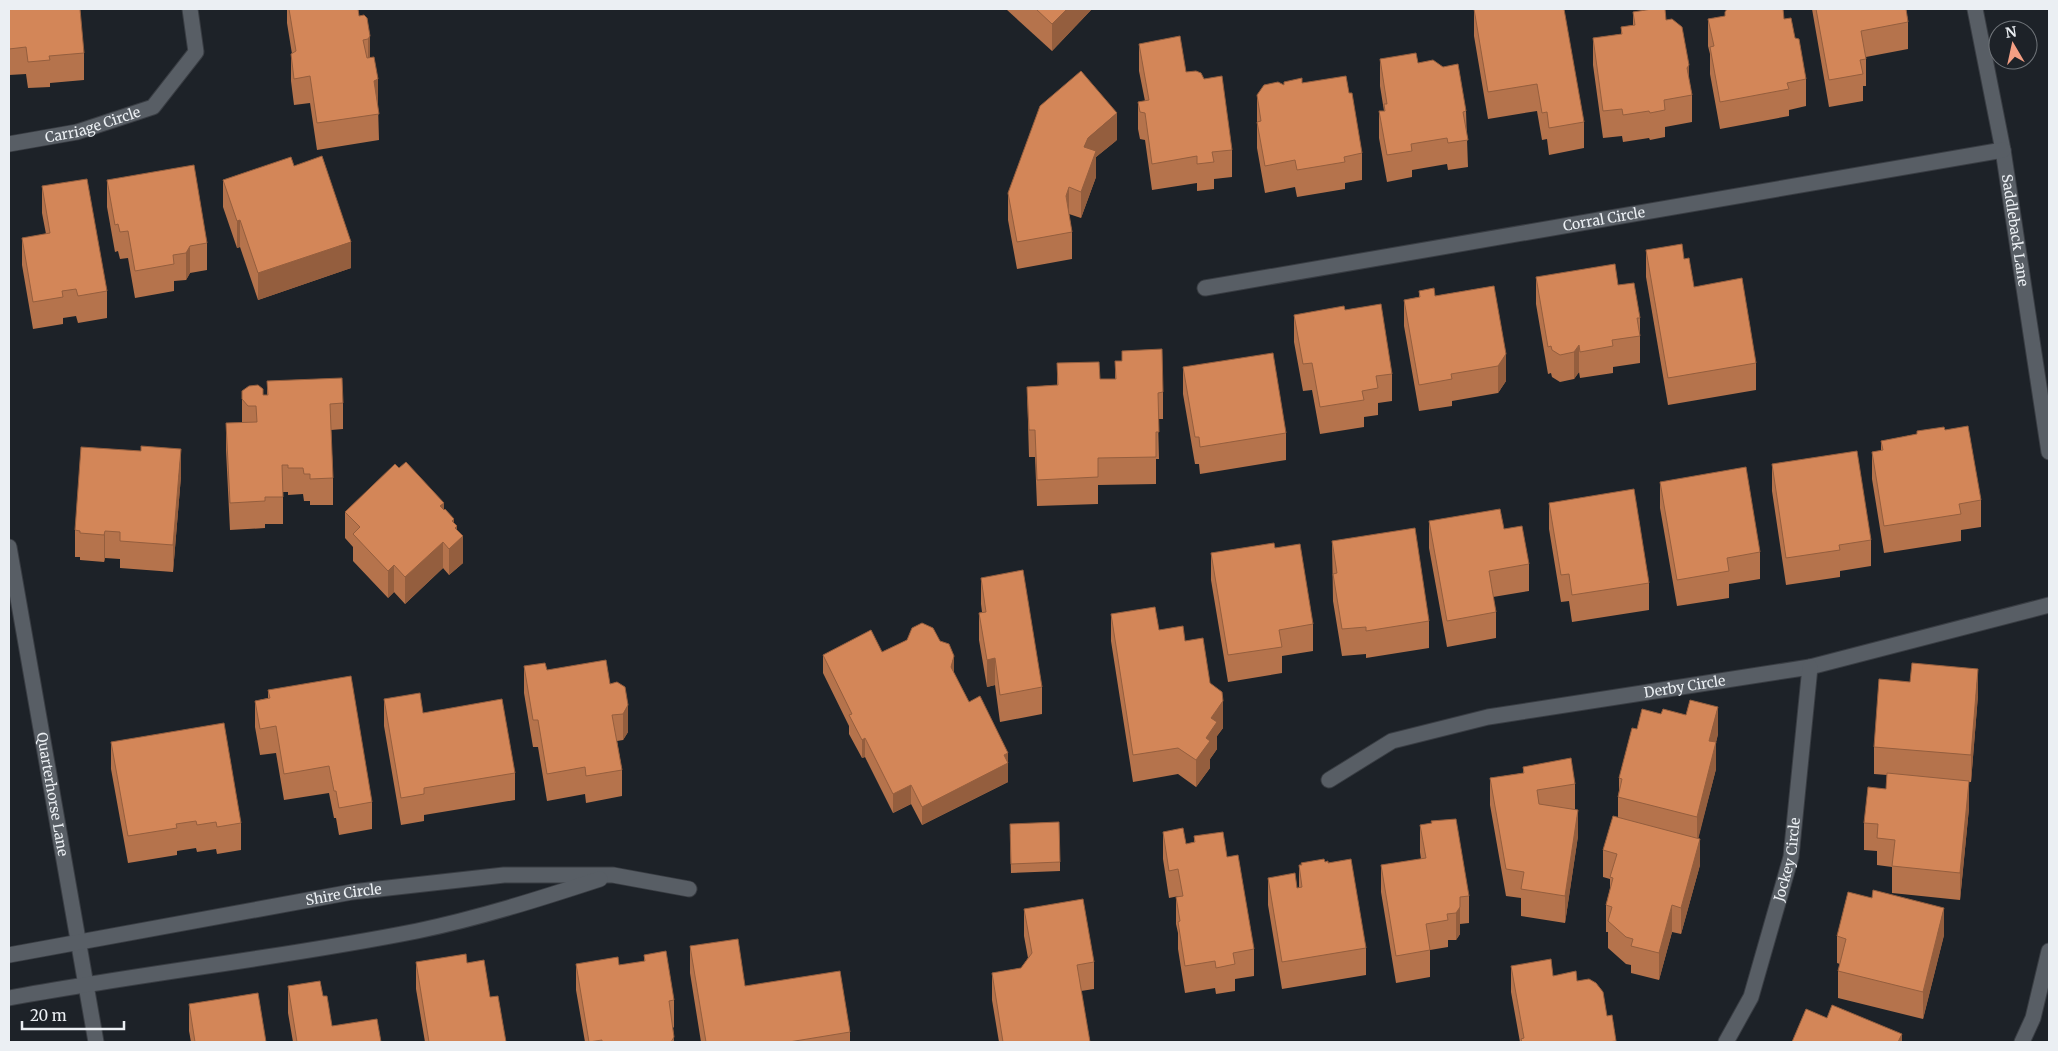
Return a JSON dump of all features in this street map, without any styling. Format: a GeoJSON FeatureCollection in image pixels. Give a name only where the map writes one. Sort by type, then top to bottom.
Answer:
{"type":"FeatureCollection","features":[{"type":"Feature","properties":{"kind":"street","name":"Carriage Circle"},"geometry":{"type":"LineString","coordinates":[[9,144],[76,132],[153,107],[196,52],[190,9]]}},
{"type":"Feature","properties":{"kind":"street","name":"Saddleback Lane"},"geometry":{"type":"LineString","coordinates":[[1975,9],[2003,150],[2049,452]]}},
{"type":"Feature","properties":{"kind":"street","name":"Corral Circle"},"geometry":{"type":"LineString","coordinates":[[1205,288],[2003,150]]}},
{"type":"Feature","properties":{"kind":"street","name":"Quarterhorse Lane"},"geometry":{"type":"LineString","coordinates":[[9,547],[96,1042]]}},
{"type":"Feature","properties":{"kind":"street","name":"Derby Circle"},"geometry":{"type":"LineString","coordinates":[[1329,780],[1392,741],[1488,717],[1810,667],[2049,605]]}},
{"type":"Feature","properties":{"kind":"street","name":"Jockey Circle"},"geometry":{"type":"LineString","coordinates":[[1726,1042],[1750,997],[1791,857],[1810,667]]}},
{"type":"Feature","properties":{"kind":"street","name":"Shire Circle"},"geometry":{"type":"LineString","coordinates":[[9,955],[352,892],[504,875],[613,875],[689,889]]}},
{"type":"Feature","properties":{"kind":"street","name":"Shire Circle"},"geometry":{"type":"LineString","coordinates":[[9,998],[85,984],[334,946],[418,930],[510,908],[613,875]]}},
{"type":"Feature","properties":{"kind":"street"},"geometry":{"type":"LineString","coordinates":[[2022,1042],[2033,1018],[2049,951]]}},
{"type":"Feature","properties":{"kind":"building"},"geometry":{"type":"Polygon","coordinates":[[[9,9],[80,9],[84,53],[49,56],[50,60],[28,62],[26,47],[9,49],[9,9]]]}},
{"type":"Feature","properties":{"kind":"building"},"geometry":{"type":"Polygon","coordinates":[[[289,9],[358,9],[359,16],[364,15],[367,18],[370,36],[368,39],[363,40],[367,58],[374,57],[378,79],[374,81],[379,114],[317,123],[310,76],[294,79],[291,54],[296,51],[289,9]]]}},
{"type":"Feature","properties":{"kind":"building"},"geometry":{"type":"Polygon","coordinates":[[[1036,9],[1067,9],[1052,24],[1036,9]]]}},
{"type":"Feature","properties":{"kind":"building"},"geometry":{"type":"Polygon","coordinates":[[[1474,9],[1564,9],[1584,122],[1549,128],[1547,112],[1542,113],[1537,84],[1488,92],[1474,9]]]}},
{"type":"Feature","properties":{"kind":"building"},"geometry":{"type":"Polygon","coordinates":[[[1665,9],[1666,20],[1672,19],[1682,27],[1692,95],[1664,100],[1665,110],[1650,113],[1649,111],[1623,115],[1622,109],[1603,111],[1593,38],[1622,34],[1621,27],[1635,25],[1633,12],[1665,9]]]}},
{"type":"Feature","properties":{"kind":"building"},"geometry":{"type":"Polygon","coordinates":[[[1727,9],[1783,9],[1784,19],[1791,18],[1795,38],[1799,39],[1806,79],[1787,83],[1789,89],[1720,102],[1710,47],[1714,46],[1708,19],[1725,16],[1727,9]]]}},
{"type":"Feature","properties":{"kind":"building"},"geometry":{"type":"Polygon","coordinates":[[[1816,9],[1906,9],[1908,22],[1861,31],[1866,59],[1860,60],[1863,74],[1829,80],[1816,9]]]}},
{"type":"Feature","properties":{"kind":"building"},"geometry":{"type":"Polygon","coordinates":[[[1180,36],[1186,72],[1196,71],[1201,73],[1204,79],[1222,76],[1232,150],[1212,152],[1214,162],[1197,164],[1197,156],[1152,164],[1145,113],[1140,112],[1138,102],[1149,100],[1139,44],[1180,36]]]}},
{"type":"Feature","properties":{"kind":"building"},"geometry":{"type":"Polygon","coordinates":[[[1416,53],[1418,63],[1433,60],[1443,67],[1458,64],[1466,111],[1463,112],[1468,140],[1448,143],[1447,138],[1411,144],[1412,151],[1387,155],[1379,111],[1385,111],[1384,104],[1387,104],[1380,59],[1416,53]]]}},
{"type":"Feature","properties":{"kind":"building"},"geometry":{"type":"Polygon","coordinates":[[[1081,71],[1117,113],[1088,138],[1084,147],[1096,151],[1081,192],[1069,187],[1066,196],[1072,232],[1017,242],[1008,193],[1040,106],[1081,71]]]}},
{"type":"Feature","properties":{"kind":"building"},"geometry":{"type":"Polygon","coordinates":[[[1346,76],[1349,93],[1352,93],[1362,153],[1344,157],[1345,162],[1297,170],[1295,160],[1265,166],[1257,122],[1261,121],[1257,95],[1264,85],[1278,82],[1284,85],[1284,82],[1302,78],[1302,83],[1346,76]]]}},
{"type":"Feature","properties":{"kind":"building"},"geometry":{"type":"Polygon","coordinates":[[[322,156],[351,242],[258,273],[240,220],[237,221],[223,180],[291,157],[294,166],[322,156]]]}},
{"type":"Feature","properties":{"kind":"building"},"geometry":{"type":"Polygon","coordinates":[[[194,165],[207,243],[190,246],[186,253],[173,255],[174,264],[135,271],[128,231],[120,232],[118,224],[115,225],[107,180],[194,165]]]}},
{"type":"Feature","properties":{"kind":"building"},"geometry":{"type":"Polygon","coordinates":[[[87,179],[107,291],[78,296],[76,289],[62,291],[63,297],[33,302],[22,238],[50,233],[42,186],[87,179]]]}},
{"type":"Feature","properties":{"kind":"building"},"geometry":{"type":"Polygon","coordinates":[[[1682,244],[1684,259],[1689,258],[1694,287],[1742,278],[1756,363],[1668,378],[1646,250],[1682,244]]]}},
{"type":"Feature","properties":{"kind":"building"},"geometry":{"type":"Polygon","coordinates":[[[1615,264],[1618,285],[1634,283],[1640,318],[1637,318],[1640,336],[1612,340],[1613,346],[1580,352],[1579,345],[1574,352],[1560,355],[1552,350],[1551,346],[1548,347],[1536,277],[1615,264]]]}},
{"type":"Feature","properties":{"kind":"building"},"geometry":{"type":"Polygon","coordinates":[[[1494,286],[1506,354],[1498,366],[1451,374],[1452,379],[1419,385],[1404,300],[1420,297],[1419,291],[1434,288],[1435,296],[1494,286]]]}},
{"type":"Feature","properties":{"kind":"building"},"geometry":{"type":"Polygon","coordinates":[[[1381,304],[1392,374],[1376,376],[1378,388],[1362,391],[1364,400],[1320,407],[1312,363],[1303,364],[1294,315],[1344,306],[1345,310],[1381,304]]]}},
{"type":"Feature","properties":{"kind":"building"},"geometry":{"type":"Polygon","coordinates":[[[1162,349],[1163,392],[1158,393],[1159,432],[1156,432],[1156,457],[1098,458],[1098,477],[1037,480],[1035,430],[1029,430],[1027,387],[1058,385],[1057,363],[1099,362],[1100,379],[1116,379],[1115,361],[1122,361],[1122,351],[1162,349]]]}},
{"type":"Feature","properties":{"kind":"building"},"geometry":{"type":"Polygon","coordinates":[[[1273,353],[1286,433],[1200,447],[1199,437],[1195,437],[1183,367],[1273,353]]]}},
{"type":"Feature","properties":{"kind":"building"},"geometry":{"type":"Polygon","coordinates":[[[342,378],[343,403],[330,404],[333,478],[310,479],[310,474],[304,474],[303,468],[288,468],[288,465],[282,465],[283,497],[265,497],[265,501],[230,503],[226,423],[257,422],[256,406],[248,406],[242,399],[242,391],[249,386],[258,385],[263,389],[263,395],[268,395],[267,381],[342,378]]]}},
{"type":"Feature","properties":{"kind":"building"},"geometry":{"type":"Polygon","coordinates":[[[1968,426],[1981,500],[1959,504],[1961,514],[1884,526],[1872,452],[1883,450],[1881,441],[1917,434],[1917,431],[1944,427],[1945,430],[1968,426]]]}},
{"type":"Feature","properties":{"kind":"building"},"geometry":{"type":"Polygon","coordinates":[[[141,446],[181,449],[173,545],[120,541],[120,532],[105,531],[104,535],[80,533],[80,531],[75,530],[81,447],[141,451],[141,446]]]}},
{"type":"Feature","properties":{"kind":"building"},"geometry":{"type":"Polygon","coordinates":[[[1857,451],[1871,540],[1839,545],[1840,550],[1786,558],[1772,464],[1857,451]]]}},
{"type":"Feature","properties":{"kind":"building"},"geometry":{"type":"Polygon","coordinates":[[[406,462],[444,503],[440,506],[454,519],[452,521],[457,526],[455,528],[463,536],[449,549],[443,542],[405,577],[394,565],[388,571],[353,534],[360,527],[345,512],[395,464],[399,468],[406,462]]]}},
{"type":"Feature","properties":{"kind":"building"},"geometry":{"type":"Polygon","coordinates":[[[1746,467],[1760,552],[1727,558],[1729,571],[1677,580],[1660,482],[1746,467]]]}},
{"type":"Feature","properties":{"kind":"building"},"geometry":{"type":"Polygon","coordinates":[[[1634,489],[1649,583],[1572,595],[1569,574],[1561,575],[1549,503],[1634,489]]]}},
{"type":"Feature","properties":{"kind":"building"},"geometry":{"type":"Polygon","coordinates":[[[1500,509],[1504,529],[1522,526],[1529,564],[1489,571],[1496,612],[1447,621],[1429,521],[1500,509]]]}},
{"type":"Feature","properties":{"kind":"building"},"geometry":{"type":"Polygon","coordinates":[[[1415,528],[1429,621],[1366,631],[1366,627],[1342,629],[1333,574],[1337,573],[1332,541],[1415,528]]]}},
{"type":"Feature","properties":{"kind":"building"},"geometry":{"type":"Polygon","coordinates":[[[1274,543],[1275,548],[1300,544],[1313,624],[1279,630],[1282,647],[1228,655],[1211,553],[1274,543]]]}},
{"type":"Feature","properties":{"kind":"building"},"geometry":{"type":"Polygon","coordinates":[[[1023,570],[1042,687],[1000,695],[995,658],[987,660],[979,613],[986,612],[981,578],[1023,570]]]}},
{"type":"Feature","properties":{"kind":"building"},"geometry":{"type":"Polygon","coordinates":[[[1155,607],[1159,630],[1183,626],[1185,641],[1203,638],[1210,683],[1222,692],[1223,701],[1211,718],[1217,722],[1206,738],[1210,741],[1196,760],[1178,748],[1133,755],[1111,614],[1155,607]]]}},
{"type":"Feature","properties":{"kind":"building"},"geometry":{"type":"Polygon","coordinates":[[[922,623],[933,628],[940,641],[949,644],[954,656],[951,667],[969,702],[980,696],[1008,753],[1004,755],[1008,763],[922,807],[911,785],[893,794],[865,738],[862,740],[849,715],[852,714],[823,655],[871,630],[882,652],[907,640],[912,628],[922,623]]]}},
{"type":"Feature","properties":{"kind":"building"},"geometry":{"type":"Polygon","coordinates":[[[606,660],[610,684],[617,682],[625,687],[628,705],[623,714],[612,715],[622,770],[586,776],[585,767],[547,774],[538,720],[533,720],[524,666],[545,663],[547,670],[606,660]]]}},
{"type":"Feature","properties":{"kind":"building"},"geometry":{"type":"Polygon","coordinates":[[[1912,663],[1978,669],[1971,755],[1874,747],[1879,679],[1910,682],[1912,663]]]}},
{"type":"Feature","properties":{"kind":"building"},"geometry":{"type":"Polygon","coordinates":[[[351,676],[372,802],[339,808],[329,766],[284,774],[276,726],[260,729],[255,701],[270,698],[268,690],[351,676]]]}},
{"type":"Feature","properties":{"kind":"building"},"geometry":{"type":"Polygon","coordinates":[[[420,693],[423,713],[502,699],[515,773],[424,788],[424,794],[401,798],[384,699],[420,693]]]}},
{"type":"Feature","properties":{"kind":"building"},"geometry":{"type":"Polygon","coordinates":[[[1690,700],[1718,707],[1709,741],[1716,742],[1697,817],[1618,797],[1622,779],[1619,778],[1632,728],[1637,729],[1642,709],[1661,714],[1663,709],[1686,715],[1690,700]]]}},
{"type":"Feature","properties":{"kind":"building"},"geometry":{"type":"Polygon","coordinates":[[[224,723],[241,823],[217,827],[216,822],[197,825],[196,821],[176,824],[177,828],[128,836],[111,742],[224,723]]]}},
{"type":"Feature","properties":{"kind":"building"},"geometry":{"type":"Polygon","coordinates":[[[1571,758],[1575,784],[1537,790],[1539,804],[1578,810],[1565,896],[1521,889],[1524,872],[1506,869],[1490,778],[1524,773],[1523,767],[1571,758]]]}},
{"type":"Feature","properties":{"kind":"building"},"geometry":{"type":"Polygon","coordinates":[[[1887,773],[1969,781],[1960,873],[1892,866],[1895,840],[1877,838],[1878,824],[1864,823],[1868,787],[1886,789],[1887,773]]]}},
{"type":"Feature","properties":{"kind":"building"},"geometry":{"type":"Polygon","coordinates":[[[1613,816],[1700,839],[1681,908],[1672,905],[1659,953],[1631,946],[1633,939],[1626,937],[1608,921],[1612,907],[1606,905],[1613,878],[1610,877],[1617,854],[1603,850],[1613,816]]]}},
{"type":"Feature","properties":{"kind":"building"},"geometry":{"type":"Polygon","coordinates":[[[1456,819],[1469,896],[1460,897],[1460,907],[1456,913],[1447,914],[1448,920],[1426,924],[1430,950],[1396,956],[1381,865],[1426,858],[1420,825],[1432,823],[1431,821],[1456,819]]]}},
{"type":"Feature","properties":{"kind":"building"},"geometry":{"type":"Polygon","coordinates":[[[1059,822],[1060,862],[1011,864],[1010,824],[1059,822]]]}},
{"type":"Feature","properties":{"kind":"building"},"geometry":{"type":"Polygon","coordinates":[[[1183,828],[1186,844],[1195,842],[1194,836],[1223,832],[1227,857],[1238,855],[1254,949],[1233,953],[1235,964],[1216,968],[1215,961],[1185,966],[1176,897],[1183,896],[1178,869],[1169,871],[1163,832],[1183,828]]]}},
{"type":"Feature","properties":{"kind":"building"},"geometry":{"type":"Polygon","coordinates":[[[1324,859],[1328,863],[1351,859],[1366,948],[1282,962],[1268,878],[1295,873],[1297,888],[1302,887],[1299,865],[1324,859]]]}},
{"type":"Feature","properties":{"kind":"building"},"geometry":{"type":"Polygon","coordinates":[[[1873,890],[1944,908],[1923,992],[1838,971],[1846,939],[1837,936],[1848,892],[1872,898],[1873,890]]]}},
{"type":"Feature","properties":{"kind":"building"},"geometry":{"type":"Polygon","coordinates":[[[1083,899],[1094,962],[1077,965],[1090,1042],[1003,1042],[992,973],[1021,968],[1032,953],[1024,909],[1083,899]]]}},
{"type":"Feature","properties":{"kind":"building"},"geometry":{"type":"Polygon","coordinates":[[[738,939],[745,986],[840,971],[850,1032],[789,1042],[706,1042],[690,946],[738,939]]]}},
{"type":"Feature","properties":{"kind":"building"},"geometry":{"type":"Polygon","coordinates":[[[666,951],[674,1000],[669,1001],[674,1037],[671,1042],[602,1042],[602,1040],[589,1042],[576,964],[618,957],[619,965],[645,961],[644,955],[666,951]]]}},
{"type":"Feature","properties":{"kind":"building"},"geometry":{"type":"Polygon","coordinates":[[[466,954],[467,963],[484,960],[490,997],[498,996],[506,1042],[429,1042],[416,962],[466,954]]]}},
{"type":"Feature","properties":{"kind":"building"},"geometry":{"type":"Polygon","coordinates":[[[1551,959],[1553,976],[1576,971],[1577,981],[1589,979],[1596,983],[1603,992],[1607,1016],[1612,1015],[1616,1041],[1522,1042],[1521,1039],[1524,1038],[1511,966],[1551,959]]]}},
{"type":"Feature","properties":{"kind":"building"},"geometry":{"type":"Polygon","coordinates":[[[320,981],[323,996],[327,996],[332,1026],[377,1019],[381,1042],[297,1042],[288,986],[320,981]]]}},
{"type":"Feature","properties":{"kind":"building"},"geometry":{"type":"Polygon","coordinates":[[[258,993],[266,1042],[195,1042],[189,1004],[258,993]]]}},
{"type":"Feature","properties":{"kind":"building"},"geometry":{"type":"Polygon","coordinates":[[[1832,1005],[1902,1034],[1898,1042],[1792,1042],[1806,1009],[1827,1018],[1832,1005]]]}}]}
